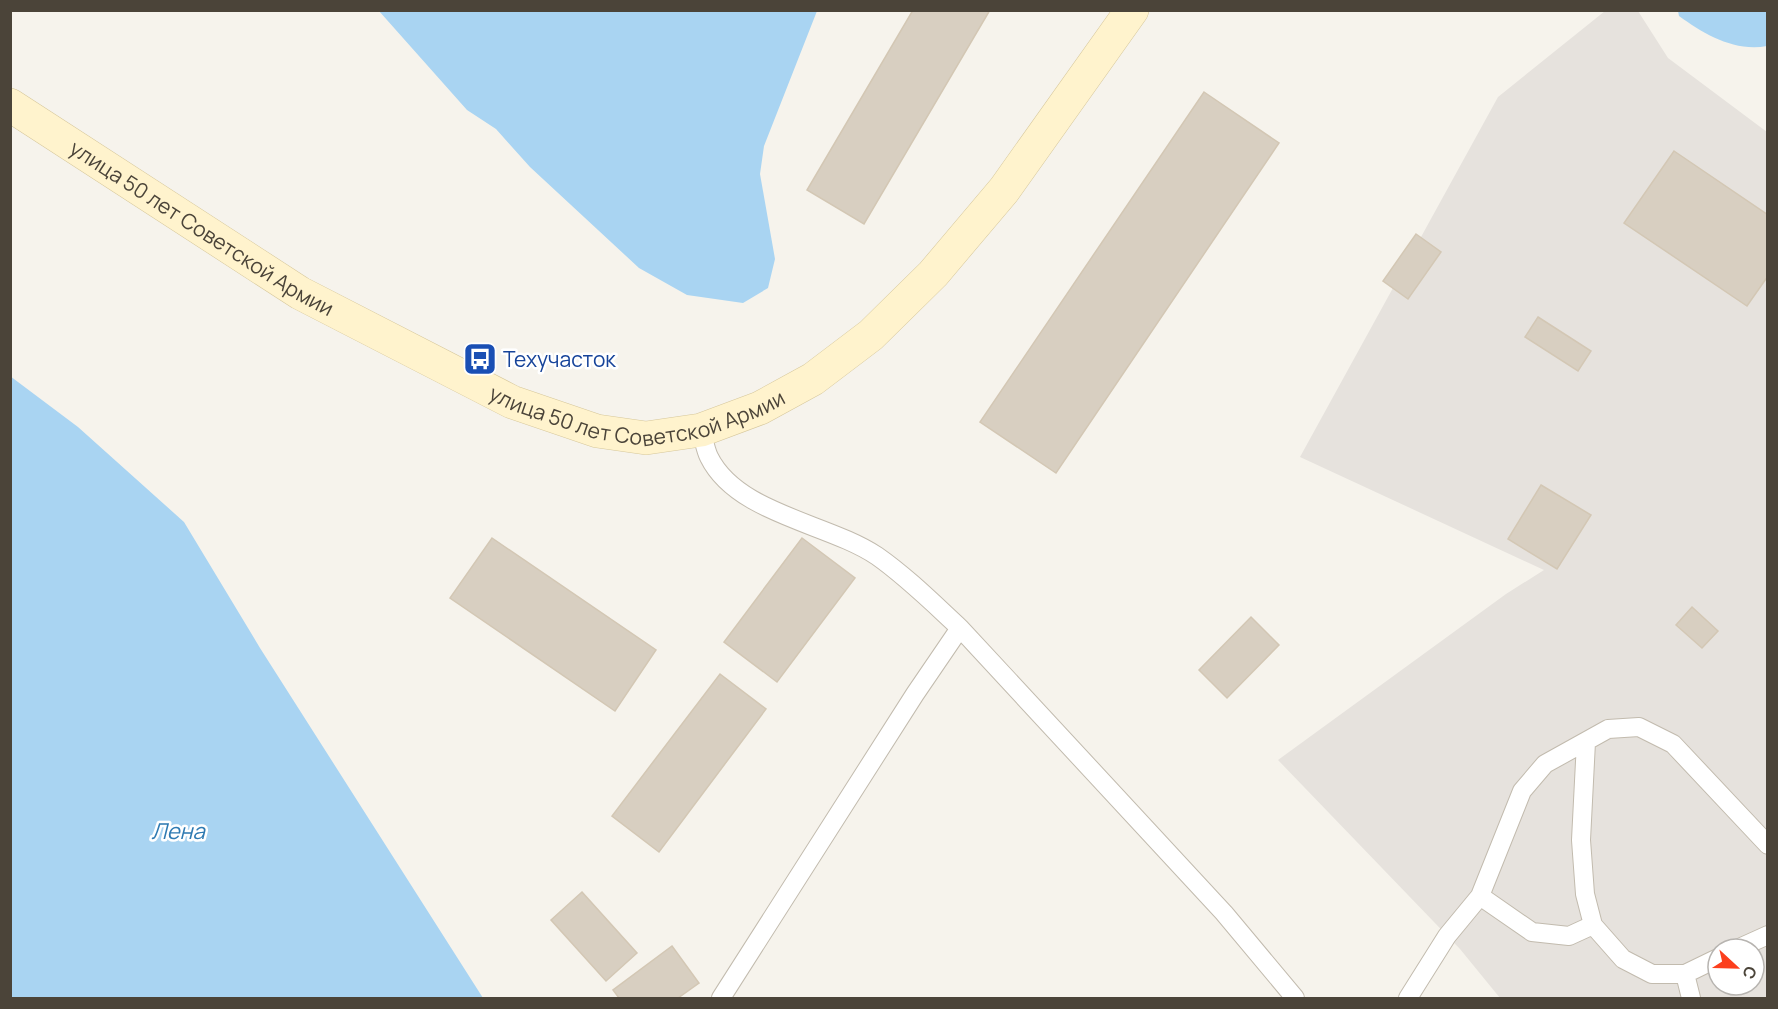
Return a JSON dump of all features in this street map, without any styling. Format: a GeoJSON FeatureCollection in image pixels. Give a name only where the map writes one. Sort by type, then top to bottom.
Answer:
{"type":"FeatureCollection","features":[{"type":"Feature","properties":{"kind":"main road","name":"улица 50 лет Советской Армии"},"geometry":{"type":"LineString","coordinates":[[10,105],[300,293],[512,402],[597,431],[646,438],[701,430],[760,408],[813,379],[871,334],[933,274],[1004,190],[1132,10]]}},
{"type":"Feature","properties":{"kind":"lane"},"geometry":{"type":"LineString","coordinates":[[701,430],[709,456],[722,477],[764,507],[814,526],[875,555],[918,589],[960,628],[1224,913],[1295,999]]}},
{"type":"Feature","properties":{"kind":"lane"},"geometry":{"type":"LineString","coordinates":[[721,999],[915,694],[960,628]]}},
{"type":"Feature","properties":{"kind":"lane"},"geometry":{"type":"LineString","coordinates":[[1408,999],[1447,936],[1480,896],[1522,791],[1545,764],[1608,729],[1639,727],[1673,744],[1767,845]]}},
{"type":"Feature","properties":{"kind":"lane"},"geometry":{"type":"LineString","coordinates":[[1586,742],[1581,840],[1585,894],[1593,925],[1623,959],[1652,974],[1685,974],[1706,964]]}},
{"type":"Feature","properties":{"kind":"lane"},"geometry":{"type":"LineString","coordinates":[[1480,896],[1532,932],[1569,936],[1593,925]]}},
{"type":"Feature","properties":{"kind":"lane"},"geometry":{"type":"LineString","coordinates":[[1685,974],[1691,999]]}},
{"type":"Feature","properties":{"kind":"shaded area"},"geometry":{"type":"Polygon","coordinates":[[[1605,11],[1638,11],[1668,58],[1767,132],[1767,998],[1500,998],[1460,949],[1278,760],[1506,594],[1544,570],[1300,457],[1498,97],[1605,11]]]}},
{"type":"Feature","properties":{"kind":"water"},"geometry":{"type":"Polygon","coordinates":[[[379,11],[817,11],[764,146],[760,174],[775,259],[768,288],[743,303],[687,295],[639,268],[530,167],[496,129],[467,110],[379,11]]]}},
{"type":"Feature","properties":{"kind":"water"},"geometry":{"type":"Polygon","coordinates":[[[1678,11],[1767,11],[1767,46],[1743,46],[1720,40],[1689,23],[1679,16],[1678,11]]]}},
{"type":"Feature","properties":{"kind":"water","name":"Лена"},"geometry":{"type":"Polygon","coordinates":[[[10,376],[78,427],[184,522],[260,648],[483,998],[11,998],[10,376]]]}},
{"type":"Feature","properties":{"kind":"building"},"geometry":{"type":"Polygon","coordinates":[[[913,10],[990,10],[864,224],[807,190],[913,10]]]}},
{"type":"Feature","properties":{"kind":"building"},"geometry":{"type":"Polygon","coordinates":[[[1204,92],[1279,143],[1056,473],[980,422],[1204,92]]]}},
{"type":"Feature","properties":{"kind":"building"},"geometry":{"type":"Polygon","coordinates":[[[1674,151],[1768,215],[1768,276],[1747,306],[1624,223],[1674,151]]]}},
{"type":"Feature","properties":{"kind":"building"},"geometry":{"type":"Polygon","coordinates":[[[1416,234],[1441,252],[1408,299],[1383,281],[1416,234]]]}},
{"type":"Feature","properties":{"kind":"building"},"geometry":{"type":"Polygon","coordinates":[[[1538,317],[1591,351],[1578,371],[1525,337],[1538,317]]]}},
{"type":"Feature","properties":{"kind":"building"},"geometry":{"type":"Polygon","coordinates":[[[1541,485],[1591,515],[1557,569],[1508,539],[1541,485]]]}},
{"type":"Feature","properties":{"kind":"building"},"geometry":{"type":"Polygon","coordinates":[[[492,538],[656,650],[615,711],[450,598],[492,538]]]}},
{"type":"Feature","properties":{"kind":"building"},"geometry":{"type":"Polygon","coordinates":[[[802,538],[855,578],[777,682],[724,642],[802,538]]]}},
{"type":"Feature","properties":{"kind":"building"},"geometry":{"type":"Polygon","coordinates":[[[1692,607],[1718,631],[1702,648],[1676,625],[1692,607]]]}},
{"type":"Feature","properties":{"kind":"building"},"geometry":{"type":"Polygon","coordinates":[[[1251,617],[1279,645],[1227,698],[1199,670],[1251,617]]]}},
{"type":"Feature","properties":{"kind":"building"},"geometry":{"type":"Polygon","coordinates":[[[720,674],[766,709],[659,852],[612,816],[720,674]]]}},
{"type":"Feature","properties":{"kind":"building"},"geometry":{"type":"Polygon","coordinates":[[[582,892],[637,953],[606,981],[551,920],[582,892]]]}},
{"type":"Feature","properties":{"kind":"building"},"geometry":{"type":"Polygon","coordinates":[[[672,946],[699,983],[678,998],[619,998],[613,990],[672,946]]]}},
{"type":"Feature","properties":{"kind":"place","name":"Техучасток"},"geometry":{"type":"Point","coordinates":[480,359]}}]}
